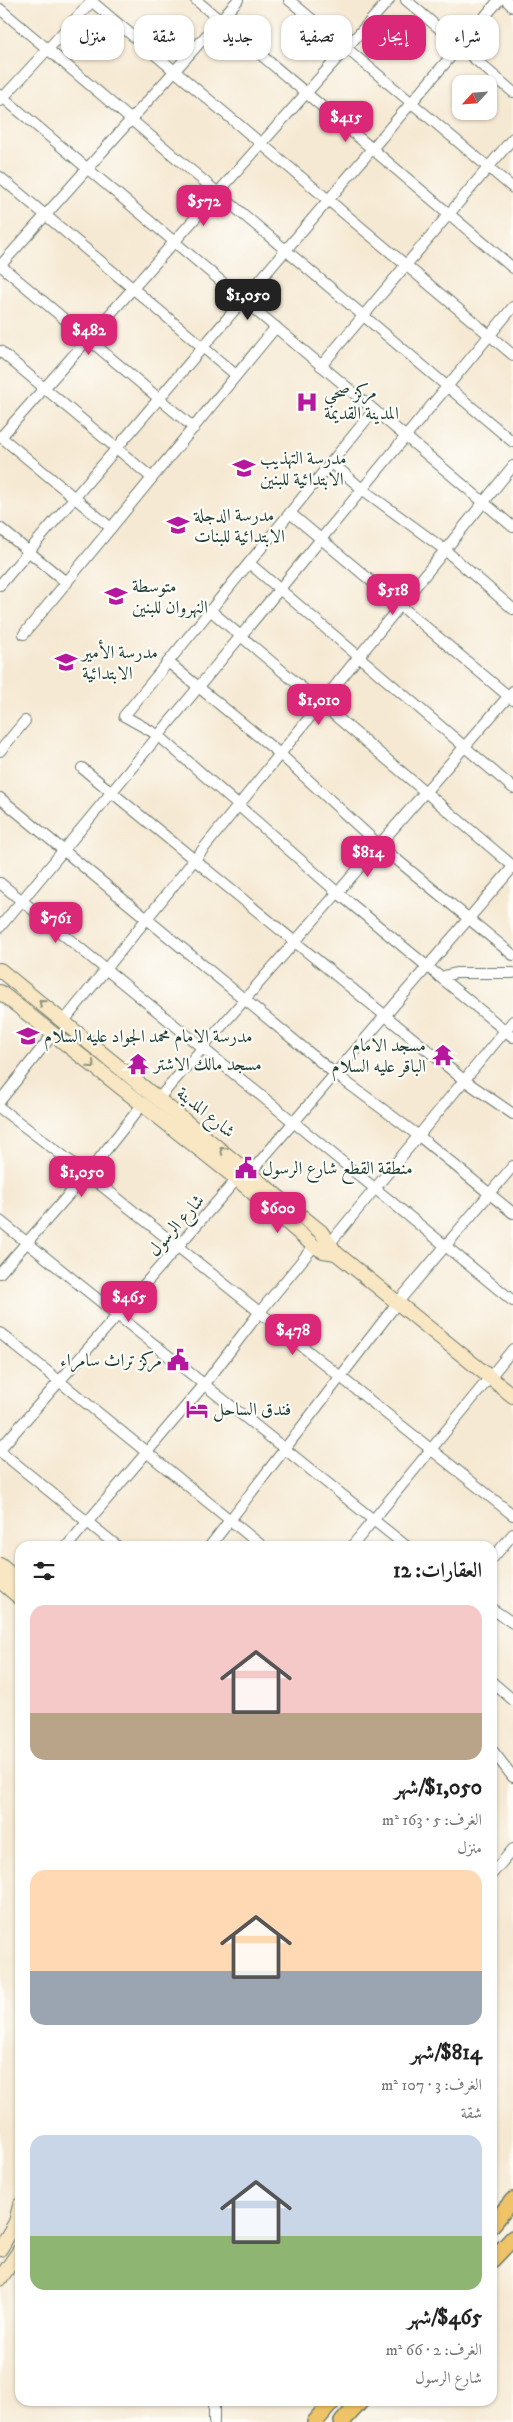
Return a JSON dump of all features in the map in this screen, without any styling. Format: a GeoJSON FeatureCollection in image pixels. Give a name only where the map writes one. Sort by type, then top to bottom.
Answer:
{"type":"FeatureCollection","features":[{"type":"Feature","properties":{"kind":"main road","name":"شارع المدينة"},"geometry":{"type":"LineString","coordinates":[[0,970],[250,1172],[321,1232],[326,1248]]}},
{"type":"Feature","properties":{"kind":"main road","name":"شارع المدينة"},"geometry":{"type":"LineString","coordinates":[[0,992],[237,1179],[398,1302],[513,1396]]}},
{"type":"Feature","properties":{"kind":"main road"},"geometry":{"type":"LineString","coordinates":[[0,1565],[15,1578]]}},
{"type":"Feature","properties":{"kind":"main road"},"geometry":{"type":"LineString","coordinates":[[0,1581],[15,1594]]}},
{"type":"Feature","properties":{"kind":"main road"},"geometry":{"type":"LineString","coordinates":[[497,2219],[513,2200]]}},
{"type":"Feature","properties":{"kind":"main road"},"geometry":{"type":"LineString","coordinates":[[0,2249],[15,2224]]}},
{"type":"Feature","properties":{"kind":"main road"},"geometry":{"type":"LineString","coordinates":[[497,2255],[513,2238]]}},
{"type":"Feature","properties":{"kind":"main road"},"geometry":{"type":"LineString","coordinates":[[0,2279],[15,2257]]}},
{"type":"Feature","properties":{"kind":"main road"},"geometry":{"type":"LineString","coordinates":[[315,2422],[329,2406]]}},
{"type":"Feature","properties":{"kind":"main road"},"geometry":{"type":"LineString","coordinates":[[342,2422],[356,2406]]}},
{"type":"Feature","properties":{"kind":"street"},"geometry":{"type":"LineString","coordinates":[[513,355],[92,0],[1,98],[87,168],[513,527]]}},
{"type":"Feature","properties":{"kind":"street"},"geometry":{"type":"LineString","coordinates":[[196,0],[214,15]]}},
{"type":"Feature","properties":{"kind":"street"},"geometry":{"type":"LineString","coordinates":[[224,15],[238,0]]}},
{"type":"Feature","properties":{"kind":"street"},"geometry":{"type":"LineString","coordinates":[[290,0],[308,15]]}},
{"type":"Feature","properties":{"kind":"street"},"geometry":{"type":"LineString","coordinates":[[352,41],[389,0]]}},
{"type":"Feature","properties":{"kind":"street"},"geometry":{"type":"LineString","coordinates":[[406,0],[436,26]]}},
{"type":"Feature","properties":{"kind":"street"},"geometry":{"type":"LineString","coordinates":[[487,15],[500,0]]}},
{"type":"Feature","properties":{"kind":"street"},"geometry":{"type":"LineString","coordinates":[[506,0],[513,7]]}},
{"type":"Feature","properties":{"kind":"street"},"geometry":{"type":"LineString","coordinates":[[0,9],[513,442]]}},
{"type":"Feature","properties":{"kind":"street"},"geometry":{"type":"LineString","coordinates":[[194,428],[0,265],[204,38]]}},
{"type":"Feature","properties":{"kind":"street"},"geometry":{"type":"LineString","coordinates":[[352,53],[513,188]]}},
{"type":"Feature","properties":{"kind":"street"},"geometry":{"type":"LineString","coordinates":[[267,60],[513,268]]}},
{"type":"Feature","properties":{"kind":"street"},"geometry":{"type":"LineString","coordinates":[[111,528],[0,437],[335,60]]}},
{"type":"Feature","properties":{"kind":"street"},"geometry":{"type":"LineString","coordinates":[[0,585],[448,60]]}},
{"type":"Feature","properties":{"kind":"street"},"geometry":{"type":"LineString","coordinates":[[476,60],[513,92]]}},
{"type":"Feature","properties":{"kind":"street"},"geometry":{"type":"LineString","coordinates":[[321,366],[513,138]]}},
{"type":"Feature","properties":{"kind":"street"},"geometry":{"type":"LineString","coordinates":[[0,177],[236,375]]}},
{"type":"Feature","properties":{"kind":"street"},"geometry":{"type":"LineString","coordinates":[[0,927],[513,307]]}},
{"type":"Feature","properties":{"kind":"street"},"geometry":{"type":"LineString","coordinates":[[24,634],[276,327]]}},
{"type":"Feature","properties":{"kind":"street"},"geometry":{"type":"LineString","coordinates":[[0,351],[152,478]]}},
{"type":"Feature","properties":{"kind":"street"},"geometry":{"type":"LineString","coordinates":[[374,410],[124,716],[158,735],[338,892],[509,1034]]}},
{"type":"Feature","properties":{"kind":"street"},"geometry":{"type":"LineString","coordinates":[[331,462],[362,489],[445,550],[513,609]]}},
{"type":"Feature","properties":{"kind":"street"},"geometry":{"type":"LineString","coordinates":[[64,1021],[513,466]]}},
{"type":"Feature","properties":{"kind":"street"},"geometry":{"type":"LineString","coordinates":[[159,1098],[465,746],[511,696],[290,513]]}},
{"type":"Feature","properties":{"kind":"street"},"geometry":{"type":"LineString","coordinates":[[0,528],[67,582]]}},
{"type":"Feature","properties":{"kind":"street"},"geometry":{"type":"LineString","coordinates":[[249,563],[513,788]]}},
{"type":"Feature","properties":{"kind":"street"},"geometry":{"type":"LineString","coordinates":[[210,610],[513,866],[250,1172]]}},
{"type":"Feature","properties":{"kind":"street"},"geometry":{"type":"LineString","coordinates":[[168,662],[280,754],[379,845],[513,955]]}},
{"type":"Feature","properties":{"kind":"street"},"geometry":{"type":"LineString","coordinates":[[0,752],[25,721]]}},
{"type":"Feature","properties":{"kind":"street"},"geometry":{"type":"LineString","coordinates":[[82,768],[464,1080],[513,1114]]}},
{"type":"Feature","properties":{"kind":"street"},"geometry":{"type":"LineString","coordinates":[[0,798],[334,1073],[419,1136],[513,1212]]}},
{"type":"Feature","properties":{"kind":"street"},"geometry":{"type":"LineString","coordinates":[[0,883],[513,1301]]}},
{"type":"Feature","properties":{"kind":"street"},"geometry":{"type":"LineString","coordinates":[[440,977],[456,974],[513,973]]}},
{"type":"Feature","properties":{"kind":"street"},"geometry":{"type":"LineString","coordinates":[[71,1541],[204,1385],[259,1313],[326,1248],[464,1080],[509,1034],[513,1021]]}},
{"type":"Feature","properties":{"kind":"street"},"geometry":{"type":"LineString","coordinates":[[0,1101],[54,1034]]}},
{"type":"Feature","properties":{"kind":"street"},"geometry":{"type":"LineString","coordinates":[[0,1273],[87,1174],[142,1105]]}},
{"type":"Feature","properties":{"kind":"street"},"geometry":{"type":"LineString","coordinates":[[0,1108],[87,1174],[177,1248],[513,1515]]}},
{"type":"Feature","properties":{"kind":"street"},"geometry":{"type":"LineString","coordinates":[[214,1541],[398,1302],[513,1166]]}},
{"type":"Feature","properties":{"kind":"street","name":"شارع الرسول"},"geometry":{"type":"LineString","coordinates":[[0,1450],[237,1179]]}},
{"type":"Feature","properties":{"kind":"street"},"geometry":{"type":"LineString","coordinates":[[0,1221],[400,1541]]}},
{"type":"Feature","properties":{"kind":"street"},"geometry":{"type":"LineString","coordinates":[[0,1333],[256,1541]]}},
{"type":"Feature","properties":{"kind":"street"},"geometry":{"type":"LineString","coordinates":[[356,1541],[513,1349]]}},
{"type":"Feature","properties":{"kind":"street"},"geometry":{"type":"LineString","coordinates":[[0,1450],[111,1541]]}},
{"type":"Feature","properties":{"kind":"street"},"geometry":{"type":"LineString","coordinates":[[497,1553],[513,1534]]}},
{"type":"Feature","properties":{"kind":"street"},"geometry":{"type":"LineString","coordinates":[[497,1612],[513,1623]]}},
{"type":"Feature","properties":{"kind":"street"},"geometry":{"type":"LineString","coordinates":[[497,1686],[513,1700]]}},
{"type":"Feature","properties":{"kind":"street"},"geometry":{"type":"LineString","coordinates":[[497,1756],[513,1777]]}},
{"type":"Feature","properties":{"kind":"street"},"geometry":{"type":"LineString","coordinates":[[497,1868],[513,1849]]}},
{"type":"Feature","properties":{"kind":"street"},"geometry":{"type":"LineString","coordinates":[[214,2406],[214,2422]]}},
{"type":"Feature","properties":{"kind":"place","name":"مركز صحي المدينة القديمة"},"geometry":{"type":"Point","coordinates":[307,402]}},
{"type":"Feature","properties":{"kind":"place","name":"مدرسة التهذيب الابتدائية للبنين"},"geometry":{"type":"Point","coordinates":[244,468]}},
{"type":"Feature","properties":{"kind":"place","name":"مدرسة الدجلة الابتدائية للبنات"},"geometry":{"type":"Point","coordinates":[178,525]}},
{"type":"Feature","properties":{"kind":"place","name":"متوسطة النهروان للبنين"},"geometry":{"type":"Point","coordinates":[116,596]}},
{"type":"Feature","properties":{"kind":"place","name":"مدرسة الأمير الابتدائية"},"geometry":{"type":"Point","coordinates":[66,662]}},
{"type":"Feature","properties":{"kind":"place","name":"مدرسة الامام محمد الجواد عليه السلام"},"geometry":{"type":"Point","coordinates":[28,1036]}},
{"type":"Feature","properties":{"kind":"place","name":"مسجد الامام الباقر عليه السلام"},"geometry":{"type":"Point","coordinates":[443,1055]}},
{"type":"Feature","properties":{"kind":"place","name":"مسجد مالك الاشتر"},"geometry":{"type":"Point","coordinates":[138,1064]}},
{"type":"Feature","properties":{"kind":"place","name":"منطقة القطع شارع الرسول"},"geometry":{"type":"Point","coordinates":[246,1168]}},
{"type":"Feature","properties":{"kind":"place","name":"مركز تراث سامراء"},"geometry":{"type":"Point","coordinates":[178,1360]}},
{"type":"Feature","properties":{"kind":"place","name":"فندق الساحل"},"geometry":{"type":"Point","coordinates":[197,1409]}}]}
